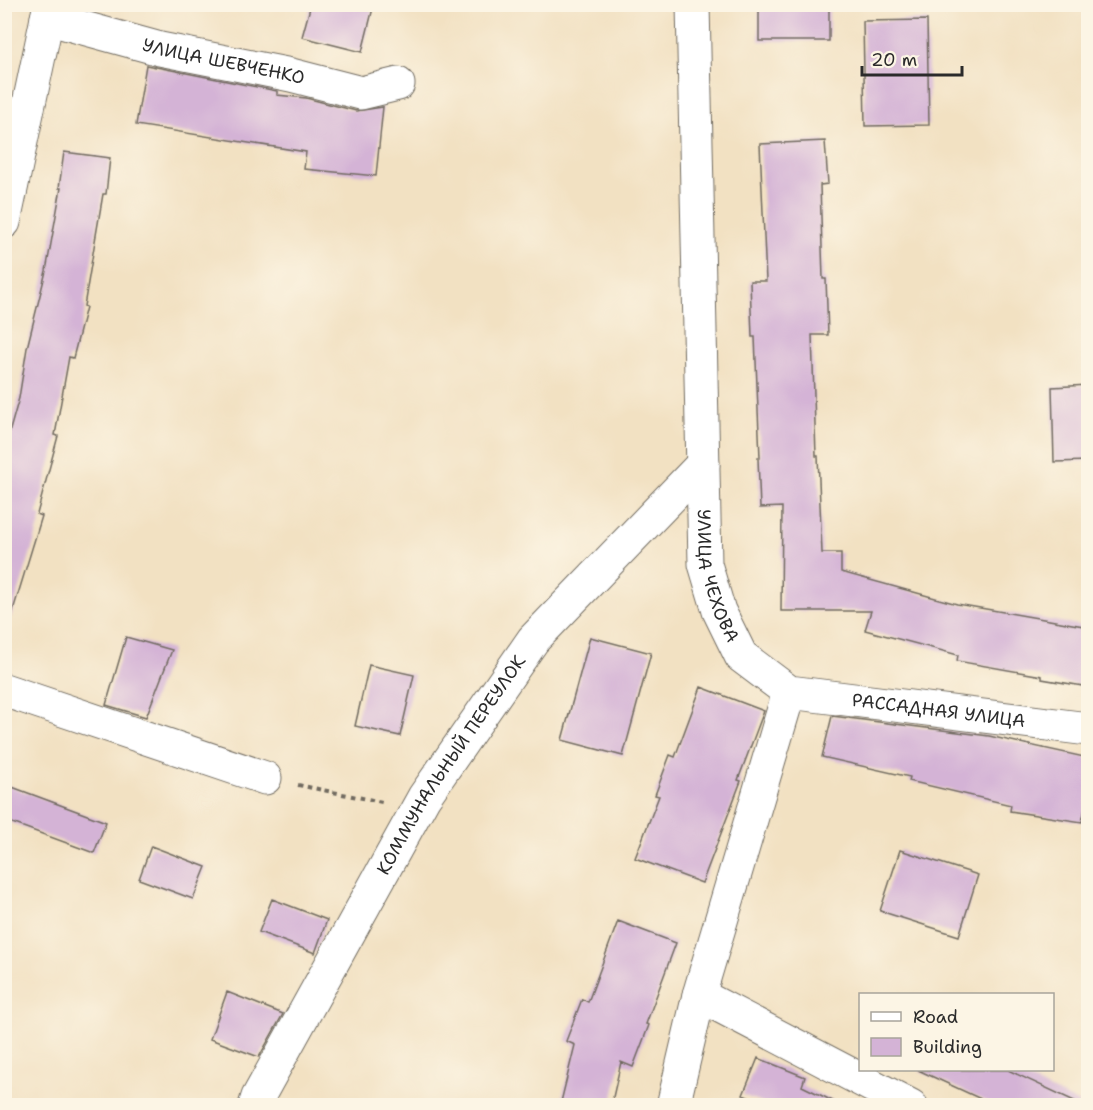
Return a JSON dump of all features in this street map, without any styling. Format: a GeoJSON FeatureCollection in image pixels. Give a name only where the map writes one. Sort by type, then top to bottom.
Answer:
{"type":"FeatureCollection","features":[{"type":"Feature","properties":{"kind":"street","name":"УЛИЦА ЧЕХОВА"},"geometry":{"type":"LineString","coordinates":[[693,4],[705,564],[719,611],[741,656],[789,692]]}},
{"type":"Feature","properties":{"kind":"street","name":"УЛИЦА ШЕВЧЕНКО"},"geometry":{"type":"LineString","coordinates":[[4,222],[48,11],[160,49],[291,75],[361,93],[398,84]]}},
{"type":"Feature","properties":{"kind":"street","name":"КОММУНАЛЬНЫЙ ПЕРЕУЛОК"},"geometry":{"type":"LineString","coordinates":[[255,1106],[258,1096],[424,797],[532,640],[703,464]]}},
{"type":"Feature","properties":{"kind":"street"},"geometry":{"type":"LineString","coordinates":[[4,690],[265,778]]}},
{"type":"Feature","properties":{"kind":"street","name":"РАССАДНАЯ УЛИЦА"},"geometry":{"type":"LineString","coordinates":[[789,692],[1089,729]]}},
{"type":"Feature","properties":{"kind":"street"},"geometry":{"type":"LineString","coordinates":[[673,1106],[699,995],[789,692]]}},
{"type":"Feature","properties":{"kind":"street"},"geometry":{"type":"LineString","coordinates":[[699,995],[911,1106]]}},
{"type":"Feature","properties":{"kind":"path"},"geometry":{"type":"LineString","coordinates":[[265,778],[372,801],[403,803],[424,797]]}},
{"type":"Feature","properties":{"kind":"building"},"geometry":{"type":"Polygon","coordinates":[[[311,4],[374,4],[362,52],[302,37],[311,4]]]}},
{"type":"Feature","properties":{"kind":"building"},"geometry":{"type":"Polygon","coordinates":[[[759,4],[829,4],[829,41],[759,41],[759,4]]]}},
{"type":"Feature","properties":{"kind":"building"},"geometry":{"type":"Polygon","coordinates":[[[927,20],[929,125],[865,126],[863,21],[927,20]]]}},
{"type":"Feature","properties":{"kind":"building"},"geometry":{"type":"Polygon","coordinates":[[[146,65],[277,91],[277,95],[306,98],[356,111],[383,107],[376,176],[304,169],[306,152],[136,125],[146,65]]]}},
{"type":"Feature","properties":{"kind":"building"},"geometry":{"type":"Polygon","coordinates":[[[825,141],[828,184],[820,185],[823,279],[826,279],[828,335],[812,335],[822,553],[841,553],[841,572],[957,604],[1089,627],[1089,687],[957,661],[958,655],[865,630],[871,611],[781,611],[782,507],[760,508],[755,337],[752,337],[750,281],[766,281],[760,144],[825,141]]]}},
{"type":"Feature","properties":{"kind":"building"},"geometry":{"type":"Polygon","coordinates":[[[64,152],[110,158],[106,194],[103,194],[84,306],[86,307],[73,358],[69,357],[55,435],[58,436],[37,514],[42,516],[11,617],[4,616],[4,451],[19,398],[27,348],[46,271],[61,188],[59,188],[64,152]]]}},
{"type":"Feature","properties":{"kind":"building"},"geometry":{"type":"Polygon","coordinates":[[[1089,385],[1089,461],[1054,462],[1052,387],[1089,385]]]}},
{"type":"Feature","properties":{"kind":"building"},"geometry":{"type":"Polygon","coordinates":[[[126,637],[172,650],[146,717],[106,705],[126,637]]]}},
{"type":"Feature","properties":{"kind":"building"},"geometry":{"type":"Polygon","coordinates":[[[590,637],[651,653],[623,756],[562,740],[590,637]]]}},
{"type":"Feature","properties":{"kind":"building"},"geometry":{"type":"Polygon","coordinates":[[[369,665],[414,675],[400,736],[355,726],[369,665]]]}},
{"type":"Feature","properties":{"kind":"building"},"geometry":{"type":"Polygon","coordinates":[[[701,687],[764,711],[738,780],[741,781],[702,883],[635,858],[659,796],[655,795],[670,755],[675,757],[701,687]]]}},
{"type":"Feature","properties":{"kind":"building"},"geometry":{"type":"Polygon","coordinates":[[[832,716],[989,736],[1089,758],[1089,790],[1082,822],[1010,811],[1011,805],[909,781],[910,777],[822,757],[832,716]]]}},
{"type":"Feature","properties":{"kind":"building"},"geometry":{"type":"Polygon","coordinates":[[[4,784],[106,822],[94,853],[4,820],[4,784]]]}},
{"type":"Feature","properties":{"kind":"building"},"geometry":{"type":"Polygon","coordinates":[[[151,846],[206,867],[193,899],[139,879],[151,846]]]}},
{"type":"Feature","properties":{"kind":"building"},"geometry":{"type":"Polygon","coordinates":[[[900,850],[978,875],[959,936],[880,911],[900,850]]]}},
{"type":"Feature","properties":{"kind":"building"},"geometry":{"type":"Polygon","coordinates":[[[272,899],[327,920],[315,953],[259,932],[272,899]]]}},
{"type":"Feature","properties":{"kind":"building"},"geometry":{"type":"Polygon","coordinates":[[[618,921],[676,943],[646,1024],[649,1025],[633,1067],[621,1062],[611,1106],[560,1106],[575,1045],[566,1041],[582,999],[588,1002],[618,921]]]}},
{"type":"Feature","properties":{"kind":"building"},"geometry":{"type":"Polygon","coordinates":[[[227,992],[283,1014],[259,1057],[210,1039],[227,992]]]}},
{"type":"Feature","properties":{"kind":"building"},"geometry":{"type":"Polygon","coordinates":[[[758,1058],[805,1077],[802,1086],[843,1106],[769,1106],[743,1095],[758,1058]]]}},
{"type":"Feature","properties":{"kind":"building"},"geometry":{"type":"Polygon","coordinates":[[[920,1071],[1010,1071],[1085,1106],[996,1106],[920,1071]]]}}]}
